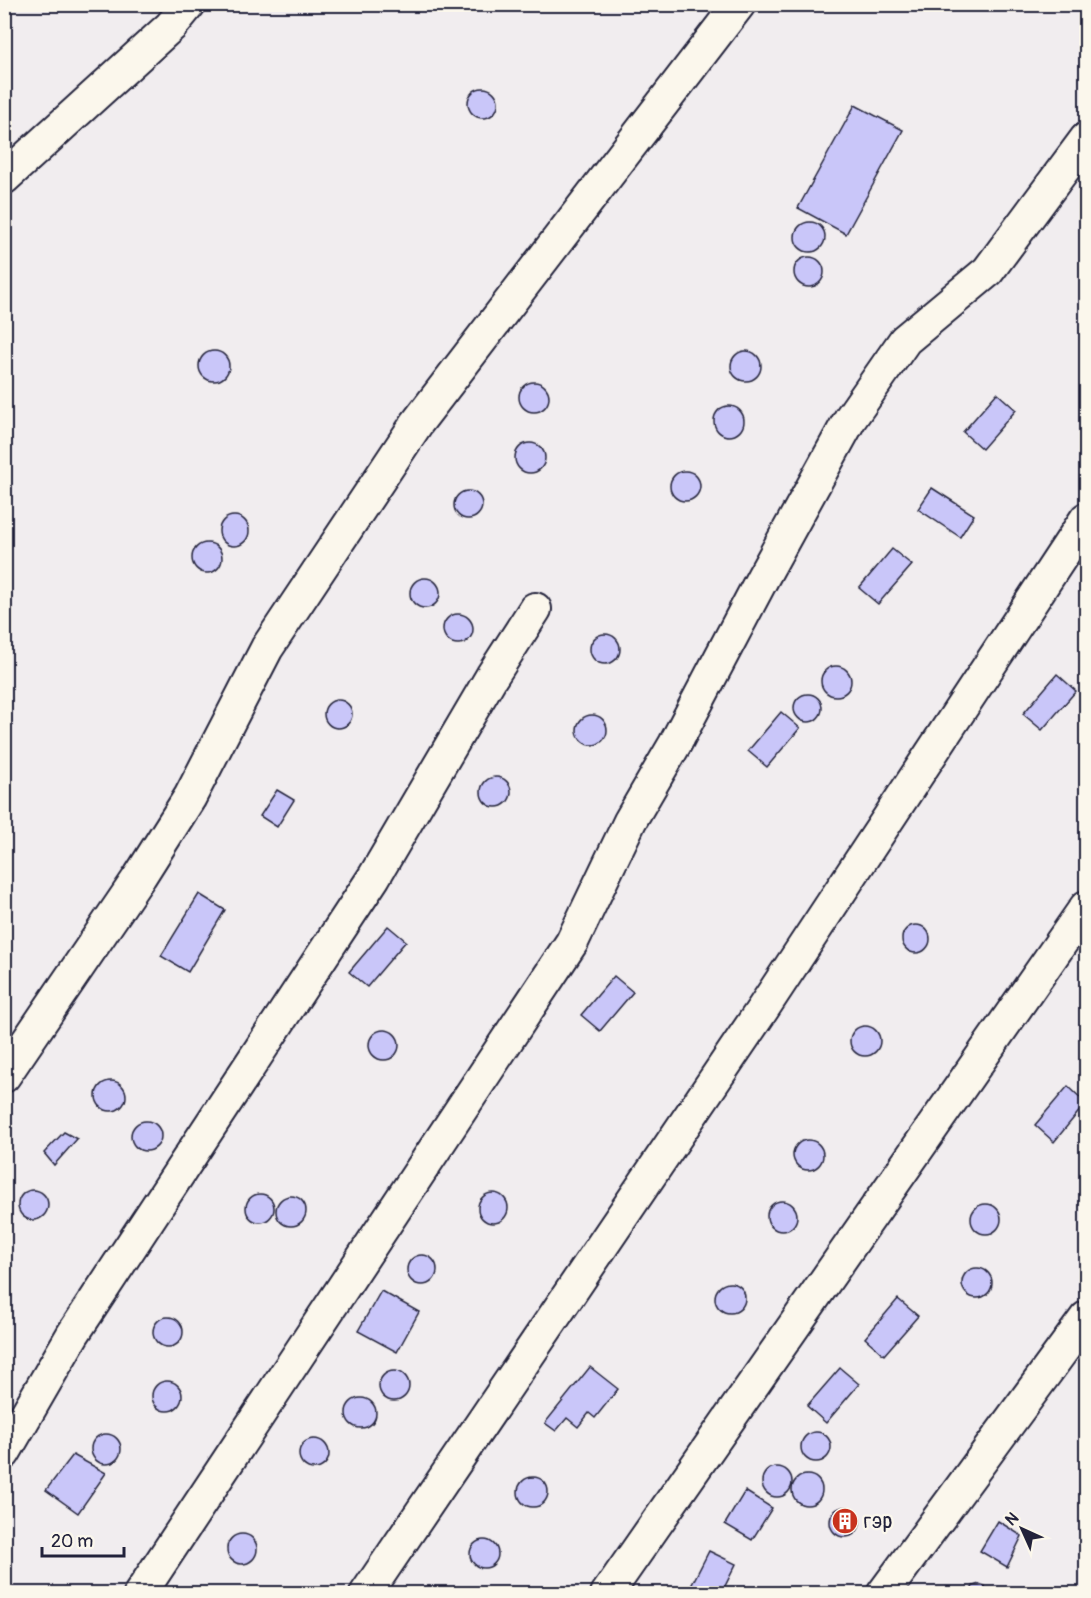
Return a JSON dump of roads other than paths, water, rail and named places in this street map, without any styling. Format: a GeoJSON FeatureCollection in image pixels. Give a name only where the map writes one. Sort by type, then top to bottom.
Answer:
{"type":"FeatureCollection","features":[{"type":"Feature","properties":{"kind":"street"},"geometry":{"type":"LineString","coordinates":[[4,178],[171,26],[189,4]]}},
{"type":"Feature","properties":{"kind":"street"},"geometry":{"type":"LineString","coordinates":[[4,1076],[190,797],[267,648],[417,423],[739,4]]}},
{"type":"Feature","properties":{"kind":"street"},"geometry":{"type":"LineString","coordinates":[[140,1593],[572,942],[630,821],[675,744],[850,419],[905,340],[988,272],[1086,139]]}},
{"type":"Feature","properties":{"kind":"street"},"geometry":{"type":"LineString","coordinates":[[366,1593],[768,1000],[1086,519]]}},
{"type":"Feature","properties":{"kind":"street"},"geometry":{"type":"LineString","coordinates":[[4,1453],[72,1334],[300,992],[374,876],[492,676],[535,609]]}},
{"type":"Feature","properties":{"kind":"street"},"geometry":{"type":"LineString","coordinates":[[607,1593],[1086,908]]}},
{"type":"Feature","properties":{"kind":"street"},"geometry":{"type":"LineString","coordinates":[[883,1593],[1086,1318]]}},
{"type":"Feature","properties":{"kind":"place","name":"гэр"},"geometry":{"type":"Point","coordinates":[845,1521]}}]}
